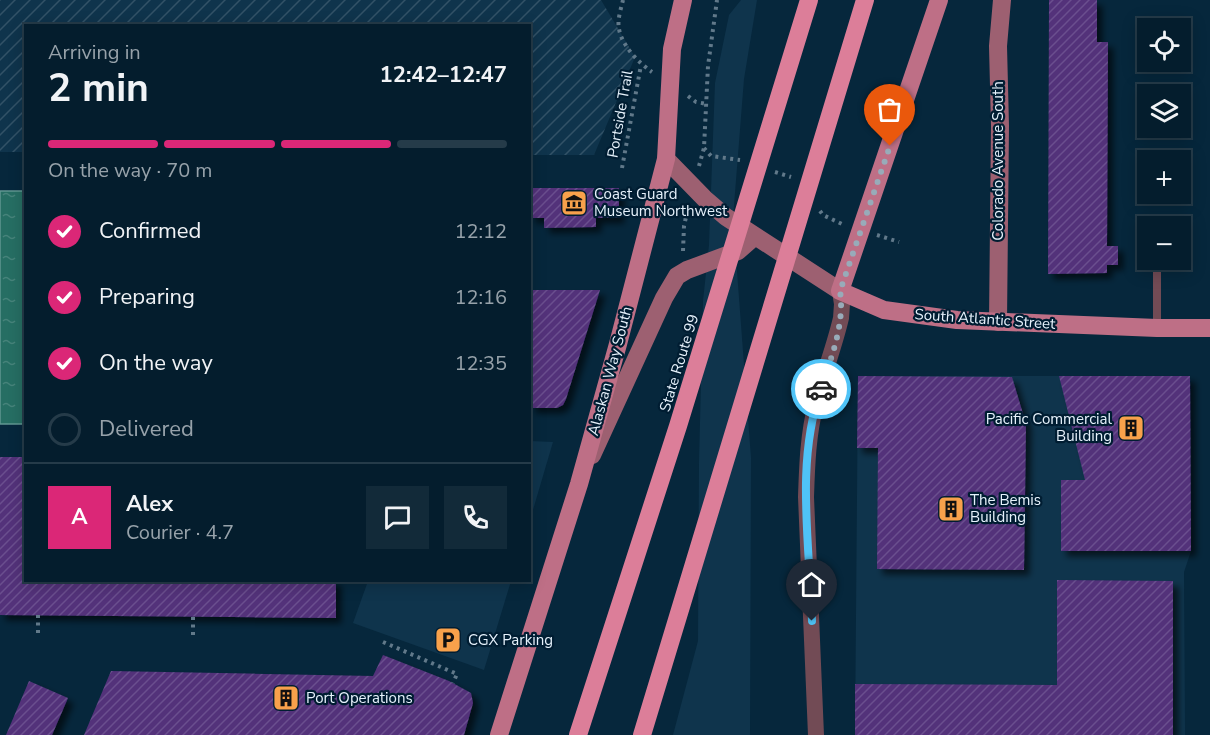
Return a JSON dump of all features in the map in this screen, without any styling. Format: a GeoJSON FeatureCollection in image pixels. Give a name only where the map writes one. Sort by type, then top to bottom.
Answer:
{"type":"FeatureCollection","features":[{"type":"Feature","properties":{"kind":"highway","name":"State Route 99"},"geometry":{"type":"LineString","coordinates":[[578,735],[678,426],[809,0]]}},
{"type":"Feature","properties":{"kind":"highway"},"geometry":{"type":"LineString","coordinates":[[642,735],[866,0]]}},
{"type":"Feature","properties":{"kind":"main road","name":"Alaskan Way South"},"geometry":{"type":"LineString","coordinates":[[499,735],[579,484],[666,159],[672,49],[683,0]]}},
{"type":"Feature","properties":{"kind":"main road"},"geometry":{"type":"LineString","coordinates":[[840,291],[939,0]]}},
{"type":"Feature","properties":{"kind":"main road","name":"Colorado Avenue South"},"geometry":{"type":"LineString","coordinates":[[998,322],[1000,126],[998,46],[1002,0]]}},
{"type":"Feature","properties":{"kind":"main road","name":"South Atlantic Street"},"geometry":{"type":"LineString","coordinates":[[666,159],[705,200],[754,237],[840,291],[884,310],[957,320],[1210,328]]}},
{"type":"Feature","properties":{"kind":"main road"},"geometry":{"type":"LineString","coordinates":[[579,484],[664,298],[677,276],[738,251],[754,237]]}},
{"type":"Feature","properties":{"kind":"street"},"geometry":{"type":"LineString","coordinates":[[816,735],[806,497],[807,472],[810,434],[816,403],[841,318],[840,291]]}},
{"type":"Feature","properties":{"kind":"lane"},"geometry":{"type":"LineString","coordinates":[[1157,271],[1157,328]]}},
{"type":"Feature","properties":{"kind":"path","name":"Portside Trail"},"geometry":{"type":"LineString","coordinates":[[622,168],[641,65],[619,30],[618,21],[623,0]]}},
{"type":"Feature","properties":{"kind":"path"},"geometry":{"type":"LineString","coordinates":[[717,0],[708,66],[703,143],[706,152],[711,156],[737,159]]}},
{"type":"Feature","properties":{"kind":"path"},"geometry":{"type":"LineString","coordinates":[[696,102],[707,104]]}},
{"type":"Feature","properties":{"kind":"path"},"geometry":{"type":"LineString","coordinates":[[683,258],[684,226]]}},
{"type":"Feature","properties":{"kind":"path"},"geometry":{"type":"LineString","coordinates":[[38,615],[38,635]]}},
{"type":"Feature","properties":{"kind":"path"},"geometry":{"type":"LineString","coordinates":[[193,617],[193,635]]}},
{"type":"Feature","properties":{"kind":"path"},"geometry":{"type":"LineString","coordinates":[[383,642],[457,674],[453,683]]}},
{"type":"Feature","properties":{"kind":"shaded area"},"geometry":{"type":"Polygon","coordinates":[[[0,0],[601,0],[635,57],[594,155],[531,155],[531,24],[24,24],[24,152],[0,152],[0,0]]]}},
{"type":"Feature","properties":{"kind":"shaded area"},"geometry":{"type":"Polygon","coordinates":[[[741,0],[757,0],[744,79],[733,218],[751,458],[750,735],[673,735],[698,641],[703,301],[709,245],[715,83],[729,15],[741,0]]]}},
{"type":"Feature","properties":{"kind":"shaded area"},"geometry":{"type":"Polygon","coordinates":[[[858,376],[1190,376],[1191,551],[1184,572],[1185,735],[855,735],[858,376]]]}},
{"type":"Feature","properties":{"kind":"shaded area"},"geometry":{"type":"Polygon","coordinates":[[[531,441],[553,442],[531,517],[531,441]]]}},
{"type":"Feature","properties":{"kind":"shaded area","name":"CGX Parking"},"geometry":{"type":"Polygon","coordinates":[[[368,582],[511,582],[484,670],[353,623],[368,582]]]}},
{"type":"Feature","properties":{"kind":"water"},"geometry":{"type":"Polygon","coordinates":[[[0,191],[24,191],[24,424],[0,424],[0,191]]]}},
{"type":"Feature","properties":{"kind":"building"},"geometry":{"type":"Polygon","coordinates":[[[1049,0],[1097,0],[1097,42],[1108,42],[1107,246],[1118,246],[1118,265],[1107,265],[1107,273],[1048,274],[1049,0]]]}},
{"type":"Feature","properties":{"kind":"building","name":"Coast Guard Museum Northwest"},"geometry":{"type":"Polygon","coordinates":[[[531,188],[619,188],[619,218],[596,218],[596,227],[544,228],[544,218],[531,218],[531,188]]]}},
{"type":"Feature","properties":{"kind":"building"},"geometry":{"type":"Polygon","coordinates":[[[531,290],[600,290],[566,399],[563,405],[557,408],[531,408],[531,290]]]}},
{"type":"Feature","properties":{"kind":"building","name":"The Bemis Building"},"geometry":{"type":"Polygon","coordinates":[[[858,376],[1012,377],[1026,424],[1024,570],[877,569],[878,448],[857,448],[858,376]]]}},
{"type":"Feature","properties":{"kind":"building","name":"Pacific Commercial Building"},"geometry":{"type":"Polygon","coordinates":[[[1059,376],[1190,376],[1191,551],[1061,551],[1061,480],[1085,480],[1059,376]]]}},
{"type":"Feature","properties":{"kind":"building"},"geometry":{"type":"Polygon","coordinates":[[[0,457],[24,457],[24,582],[336,582],[336,618],[0,615],[0,457]]]}},
{"type":"Feature","properties":{"kind":"building"},"geometry":{"type":"Polygon","coordinates":[[[1057,580],[1173,581],[1173,735],[855,735],[855,684],[1057,685],[1057,580]]]}},
{"type":"Feature","properties":{"kind":"building","name":"Port Operations"},"geometry":{"type":"Polygon","coordinates":[[[383,655],[449,681],[471,693],[473,703],[464,735],[84,735],[111,671],[373,676],[383,655]]]}},
{"type":"Feature","properties":{"kind":"building"},"geometry":{"type":"Polygon","coordinates":[[[29,681],[68,698],[52,735],[6,735],[29,681]]]}},
{"type":"Feature","properties":{"kind":"way so far"},"geometry":{"type":"LineString","coordinates":[[821,389],[841,318],[840,291],[890,146]]}},
{"type":"Feature","properties":{"kind":"place","name":"Coast Guard Museum Northwest"},"geometry":{"type":"Point","coordinates":[574,203]}},
{"type":"Feature","properties":{"kind":"place","name":"Pacific Commercial Building"},"geometry":{"type":"Point","coordinates":[1131,428]}},
{"type":"Feature","properties":{"kind":"place","name":"The Bemis Building"},"geometry":{"type":"Point","coordinates":[951,509]}},
{"type":"Feature","properties":{"kind":"place","name":"CGX Parking"},"geometry":{"type":"Point","coordinates":[448,640]}},
{"type":"Feature","properties":{"kind":"place","name":"Port Operations"},"geometry":{"type":"Point","coordinates":[286,698]}},
{"type":"Feature","properties":{"kind":"route"},"geometry":{"type":"LineString","coordinates":[[812,621],[806,497],[810,434],[821,389]]}}]}
